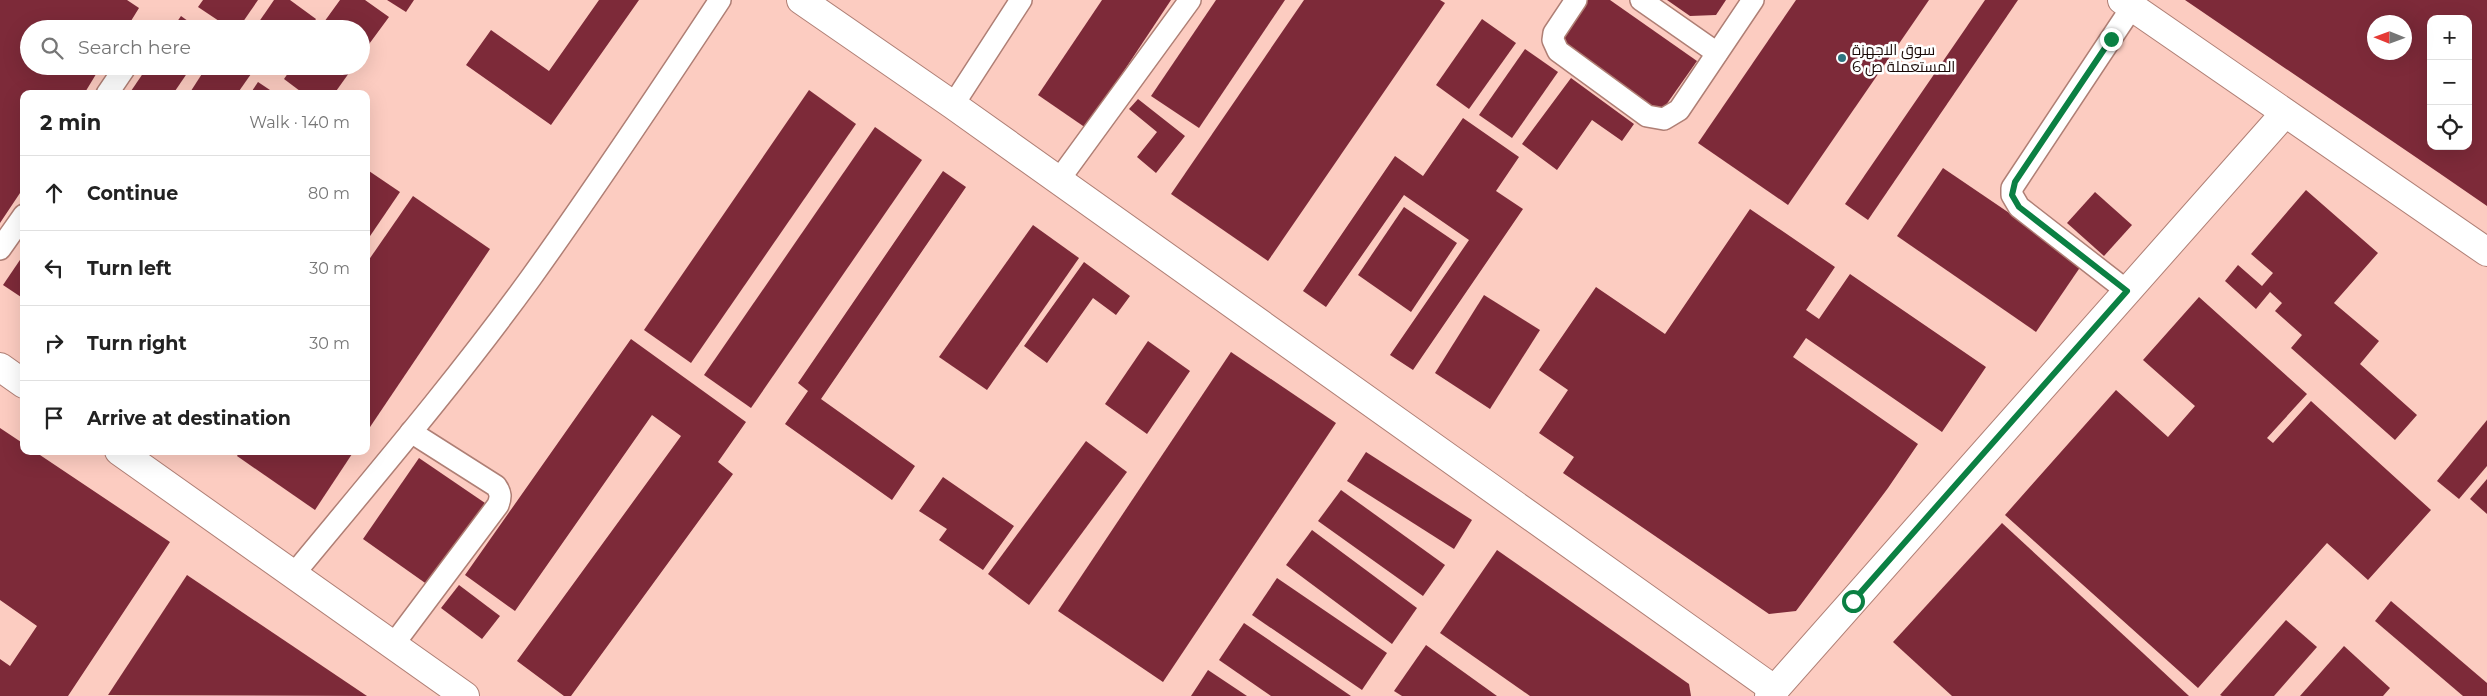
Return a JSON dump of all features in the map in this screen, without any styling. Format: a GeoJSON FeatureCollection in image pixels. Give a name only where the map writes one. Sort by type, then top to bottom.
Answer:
{"type":"FeatureCollection","features":[{"type":"Feature","properties":{"kind":"street"},"geometry":{"type":"LineString","coordinates":[[801,0],[953,105],[1772,693],[2285,113]]}},
{"type":"Feature","properties":{"kind":"street"},"geometry":{"type":"LineString","coordinates":[[2127,4],[2487,252]]}},
{"type":"Feature","properties":{"kind":"street"},"geometry":{"type":"LineString","coordinates":[[0,367],[20,381]]}},
{"type":"Feature","properties":{"kind":"street"},"geometry":{"type":"LineString","coordinates":[[125,455],[465,696]]}},
{"type":"Feature","properties":{"kind":"lane"},"geometry":{"type":"LineString","coordinates":[[294,575],[411,432],[534,272],[640,122],[720,0]]}},
{"type":"Feature","properties":{"kind":"lane"},"geometry":{"type":"LineString","coordinates":[[953,105],[1021,0]]}},
{"type":"Feature","properties":{"kind":"lane"},"geometry":{"type":"LineString","coordinates":[[1058,182],[1190,0]]}},
{"type":"Feature","properties":{"kind":"lane"},"geometry":{"type":"LineString","coordinates":[[1576,0],[1554,33],[1553,40],[1558,51],[1647,116],[1656,119],[1672,116],[1679,110],[1753,0]]}},
{"type":"Feature","properties":{"kind":"lane"},"geometry":{"type":"LineString","coordinates":[[1641,0],[1717,53]]}},
{"type":"Feature","properties":{"kind":"lane"},"geometry":{"type":"LineString","coordinates":[[2127,4],[2015,182],[2012,195],[2019,207],[2127,291]]}},
{"type":"Feature","properties":{"kind":"lane"},"geometry":{"type":"LineString","coordinates":[[110,90],[120,75]]}},
{"type":"Feature","properties":{"kind":"lane"},"geometry":{"type":"LineString","coordinates":[[0,249],[20,220]]}},
{"type":"Feature","properties":{"kind":"lane"},"geometry":{"type":"LineString","coordinates":[[393,645],[498,505],[500,499],[500,492],[496,486],[411,432]]}},
{"type":"Feature","properties":{"kind":"shaded area"},"geometry":{"type":"Polygon","coordinates":[[[0,0],[2487,0],[2487,696],[0,696],[0,0]]]}},
{"type":"Feature","properties":{"kind":"building"},"geometry":{"type":"Polygon","coordinates":[[[0,0],[127,0],[139,8],[132,20],[20,20],[20,75],[96,75],[86,90],[20,90],[20,193],[0,223],[0,0]]]}},
{"type":"Feature","properties":{"kind":"building"},"geometry":{"type":"Polygon","coordinates":[[[203,0],[258,0],[244,20],[218,20],[198,7],[203,0]]]}},
{"type":"Feature","properties":{"kind":"building"},"geometry":{"type":"Polygon","coordinates":[[[274,0],[290,0],[316,19],[315,20],[260,20],[274,0]]]}},
{"type":"Feature","properties":{"kind":"building"},"geometry":{"type":"Polygon","coordinates":[[[340,0],[365,0],[389,17],[370,43],[370,20],[326,20],[340,0]]]}},
{"type":"Feature","properties":{"kind":"building"},"geometry":{"type":"Polygon","coordinates":[[[387,0],[414,0],[406,12],[387,0]]]}},
{"type":"Feature","properties":{"kind":"building"},"geometry":{"type":"Polygon","coordinates":[[[599,0],[639,0],[551,125],[466,65],[491,30],[549,71],[599,0]]]}},
{"type":"Feature","properties":{"kind":"building"},"geometry":{"type":"Polygon","coordinates":[[[1102,0],[1171,0],[1086,128],[1038,95],[1102,0]]]}},
{"type":"Feature","properties":{"kind":"building"},"geometry":{"type":"Polygon","coordinates":[[[1216,0],[1285,0],[1199,128],[1151,96],[1216,0]]]}},
{"type":"Feature","properties":{"kind":"building"},"geometry":{"type":"Polygon","coordinates":[[[1304,0],[1440,0],[1445,3],[1268,261],[1171,194],[1304,0]]]}},
{"type":"Feature","properties":{"kind":"building"},"geometry":{"type":"Polygon","coordinates":[[[1582,0],[1610,0],[1697,61],[1659,115],[1553,40],[1582,0]]]}},
{"type":"Feature","properties":{"kind":"building"},"geometry":{"type":"Polygon","coordinates":[[[1667,0],[1726,0],[1716,15],[1690,16],[1667,0]]]}},
{"type":"Feature","properties":{"kind":"building"},"geometry":{"type":"Polygon","coordinates":[[[1796,0],[1929,0],[1788,205],[1698,143],[1796,0]]]}},
{"type":"Feature","properties":{"kind":"building"},"geometry":{"type":"Polygon","coordinates":[[[1985,0],[2018,0],[1868,220],[1845,204],[1985,0]]]}},
{"type":"Feature","properties":{"kind":"building"},"geometry":{"type":"Polygon","coordinates":[[[2185,0],[2487,0],[2487,206],[2185,0]]]}},
{"type":"Feature","properties":{"kind":"building"},"geometry":{"type":"Polygon","coordinates":[[[181,16],[187,20],[178,20],[181,16]]]}},
{"type":"Feature","properties":{"kind":"building"},"geometry":{"type":"Polygon","coordinates":[[[1482,19],[1516,43],[1469,109],[1436,85],[1482,19]]]}},
{"type":"Feature","properties":{"kind":"building"},"geometry":{"type":"Polygon","coordinates":[[[1525,49],[1558,72],[1512,138],[1479,115],[1525,49]]]}},
{"type":"Feature","properties":{"kind":"building"},"geometry":{"type":"Polygon","coordinates":[[[142,75],[186,75],[176,90],[132,90],[142,75]]]}},
{"type":"Feature","properties":{"kind":"building"},"geometry":{"type":"Polygon","coordinates":[[[201,75],[250,75],[240,90],[192,90],[201,75]]]}},
{"type":"Feature","properties":{"kind":"building"},"geometry":{"type":"Polygon","coordinates":[[[287,75],[348,75],[337,90],[299,90],[284,79],[287,75]]]}},
{"type":"Feature","properties":{"kind":"building"},"geometry":{"type":"Polygon","coordinates":[[[1571,78],[1634,124],[1622,141],[1592,120],[1557,170],[1522,144],[1571,78]]]}},
{"type":"Feature","properties":{"kind":"building"},"geometry":{"type":"Polygon","coordinates":[[[258,82],[270,90],[253,90],[258,82]]]}},
{"type":"Feature","properties":{"kind":"building"},"geometry":{"type":"Polygon","coordinates":[[[809,90],[856,124],[691,363],[644,330],[809,90]]]}},
{"type":"Feature","properties":{"kind":"building"},"geometry":{"type":"Polygon","coordinates":[[[1138,99],[1185,136],[1156,173],[1137,157],[1157,132],[1129,109],[1138,99]]]}},
{"type":"Feature","properties":{"kind":"building"},"geometry":{"type":"Polygon","coordinates":[[[1463,118],[1519,157],[1496,191],[1523,209],[1413,370],[1390,355],[1469,240],[1404,195],[1326,307],[1303,291],[1395,156],[1423,176],[1463,118]]]}},
{"type":"Feature","properties":{"kind":"building"},"geometry":{"type":"Polygon","coordinates":[[[875,127],[922,160],[751,408],[704,375],[875,127]]]}},
{"type":"Feature","properties":{"kind":"building"},"geometry":{"type":"Polygon","coordinates":[[[1943,168],[2083,263],[2036,332],[1897,236],[1943,168]]]}},
{"type":"Feature","properties":{"kind":"building"},"geometry":{"type":"Polygon","coordinates":[[[943,171],[966,187],[821,399],[915,466],[892,500],[785,424],[808,391],[798,383],[943,171]]]}},
{"type":"Feature","properties":{"kind":"building"},"geometry":{"type":"Polygon","coordinates":[[[370,172],[400,192],[370,236],[370,172]]]}},
{"type":"Feature","properties":{"kind":"building"},"geometry":{"type":"Polygon","coordinates":[[[2306,190],[2378,253],[2334,303],[2379,341],[2360,364],[2417,415],[2395,440],[2291,348],[2302,335],[2275,311],[2282,303],[2270,292],[2256,309],[2225,281],[2238,265],[2262,286],[2273,273],[2251,254],[2306,190]]]}},
{"type":"Feature","properties":{"kind":"building"},"geometry":{"type":"Polygon","coordinates":[[[2095,192],[2132,225],[2104,256],[2067,223],[2095,192]]]}},
{"type":"Feature","properties":{"kind":"building"},"geometry":{"type":"Polygon","coordinates":[[[413,196],[490,249],[370,427],[370,258],[413,196]]]}},
{"type":"Feature","properties":{"kind":"building"},"geometry":{"type":"Polygon","coordinates":[[[1404,207],[1457,243],[1411,312],[1358,275],[1404,207]]]}},
{"type":"Feature","properties":{"kind":"building"},"geometry":{"type":"Polygon","coordinates":[[[1750,209],[1835,267],[1806,310],[1819,319],[1850,274],[1986,367],[1942,432],[1806,338],[1793,357],[1918,444],[1888,488],[1796,611],[1769,614],[1563,473],[1574,457],[1539,433],[1568,390],[1539,370],[1596,287],[1665,334],[1750,209]]]}},
{"type":"Feature","properties":{"kind":"building"},"geometry":{"type":"Polygon","coordinates":[[[1033,225],[1079,258],[987,390],[939,357],[1033,225]]]}},
{"type":"Feature","properties":{"kind":"building"},"geometry":{"type":"Polygon","coordinates":[[[20,260],[20,296],[3,285],[20,260]]]}},
{"type":"Feature","properties":{"kind":"building"},"geometry":{"type":"Polygon","coordinates":[[[1084,262],[1130,296],[1116,315],[1093,298],[1047,363],[1024,346],[1084,262]]]}},
{"type":"Feature","properties":{"kind":"building"},"geometry":{"type":"Polygon","coordinates":[[[1484,295],[1540,330],[1490,409],[1435,373],[1484,295]]]}},
{"type":"Feature","properties":{"kind":"building"},"geometry":{"type":"Polygon","coordinates":[[[2199,297],[2307,394],[2267,438],[2273,443],[2311,401],[2431,510],[2368,580],[2327,543],[2198,688],[2005,515],[2116,390],[2168,437],[2195,406],[2143,360],[2199,297]]]}},
{"type":"Feature","properties":{"kind":"building"},"geometry":{"type":"Polygon","coordinates":[[[631,339],[746,422],[718,462],[733,474],[571,696],[564,696],[517,661],[681,436],[652,415],[515,611],[465,575],[631,339]]]}},
{"type":"Feature","properties":{"kind":"building"},"geometry":{"type":"Polygon","coordinates":[[[1148,341],[1190,371],[1147,434],[1105,404],[1148,341]]]}},
{"type":"Feature","properties":{"kind":"building"},"geometry":{"type":"Polygon","coordinates":[[[1231,352],[1336,423],[1163,682],[1058,611],[1231,352]]]}},
{"type":"Feature","properties":{"kind":"building"},"geometry":{"type":"Polygon","coordinates":[[[2487,420],[2487,466],[2459,499],[2437,481],[2487,420]]]}},
{"type":"Feature","properties":{"kind":"building"},"geometry":{"type":"Polygon","coordinates":[[[0,428],[20,441],[20,455],[40,455],[170,542],[68,696],[0,696],[0,659],[10,666],[37,626],[0,600],[0,428]]]}},
{"type":"Feature","properties":{"kind":"building"},"geometry":{"type":"Polygon","coordinates":[[[1086,441],[1127,472],[1029,605],[988,574],[1086,441]]]}},
{"type":"Feature","properties":{"kind":"building"},"geometry":{"type":"Polygon","coordinates":[[[1366,452],[1472,520],[1454,549],[1347,481],[1366,452]]]}},
{"type":"Feature","properties":{"kind":"building"},"geometry":{"type":"Polygon","coordinates":[[[238,455],[351,455],[315,510],[238,455]]]}},
{"type":"Feature","properties":{"kind":"building"},"geometry":{"type":"Polygon","coordinates":[[[419,458],[485,503],[428,585],[363,539],[419,458]]]}},
{"type":"Feature","properties":{"kind":"building"},"geometry":{"type":"Polygon","coordinates":[[[943,477],[1014,526],[983,570],[939,540],[947,529],[919,511],[943,477]]]}},
{"type":"Feature","properties":{"kind":"building"},"geometry":{"type":"Polygon","coordinates":[[[2487,479],[2487,514],[2470,499],[2487,479]]]}},
{"type":"Feature","properties":{"kind":"building"},"geometry":{"type":"Polygon","coordinates":[[[1341,490],[1445,565],[1423,596],[1318,521],[1341,490]]]}},
{"type":"Feature","properties":{"kind":"building"},"geometry":{"type":"Polygon","coordinates":[[[2002,523],[2189,696],[1952,696],[1893,642],[2002,523]]]}},
{"type":"Feature","properties":{"kind":"building"},"geometry":{"type":"Polygon","coordinates":[[[1312,530],[1417,608],[1392,644],[1286,565],[1312,530]]]}},
{"type":"Feature","properties":{"kind":"building"},"geometry":{"type":"Polygon","coordinates":[[[1497,550],[1689,684],[1691,696],[1530,696],[1440,633],[1497,550]]]}},
{"type":"Feature","properties":{"kind":"building"},"geometry":{"type":"Polygon","coordinates":[[[187,575],[367,696],[108,695],[187,575]]]}},
{"type":"Feature","properties":{"kind":"building"},"geometry":{"type":"Polygon","coordinates":[[[1277,578],[1387,653],[1362,690],[1252,615],[1277,578]]]}},
{"type":"Feature","properties":{"kind":"building"},"geometry":{"type":"Polygon","coordinates":[[[459,585],[500,616],[482,639],[441,608],[459,585]]]}},
{"type":"Feature","properties":{"kind":"building"},"geometry":{"type":"Polygon","coordinates":[[[2391,601],[2487,683],[2487,696],[2463,696],[2375,621],[2391,601]]]}},
{"type":"Feature","properties":{"kind":"building"},"geometry":{"type":"Polygon","coordinates":[[[2286,620],[2317,647],[2274,696],[2220,695],[2286,620]]]}},
{"type":"Feature","properties":{"kind":"building"},"geometry":{"type":"Polygon","coordinates":[[[1244,623],[1351,696],[1271,696],[1219,660],[1244,623]]]}},
{"type":"Feature","properties":{"kind":"building"},"geometry":{"type":"Polygon","coordinates":[[[1426,645],[1497,696],[1402,696],[1394,691],[1426,645]]]}},
{"type":"Feature","properties":{"kind":"building"},"geometry":{"type":"Polygon","coordinates":[[[2344,646],[2390,688],[2383,696],[2300,696],[2344,646]]]}},
{"type":"Feature","properties":{"kind":"building"},"geometry":{"type":"Polygon","coordinates":[[[1208,670],[1247,696],[1191,696],[1208,670]]]}},
{"type":"Feature","properties":{"kind":"place","name":"سوق الاجهزة المستعملة ص 6"},"geometry":{"type":"Point","coordinates":[1842,58]}},
{"type":"Feature","properties":{"kind":"route"},"geometry":{"type":"LineString","coordinates":[[1853,601],[2127,291],[2019,207],[2012,195],[2012,188],[2015,182],[2111,39]]}}]}
